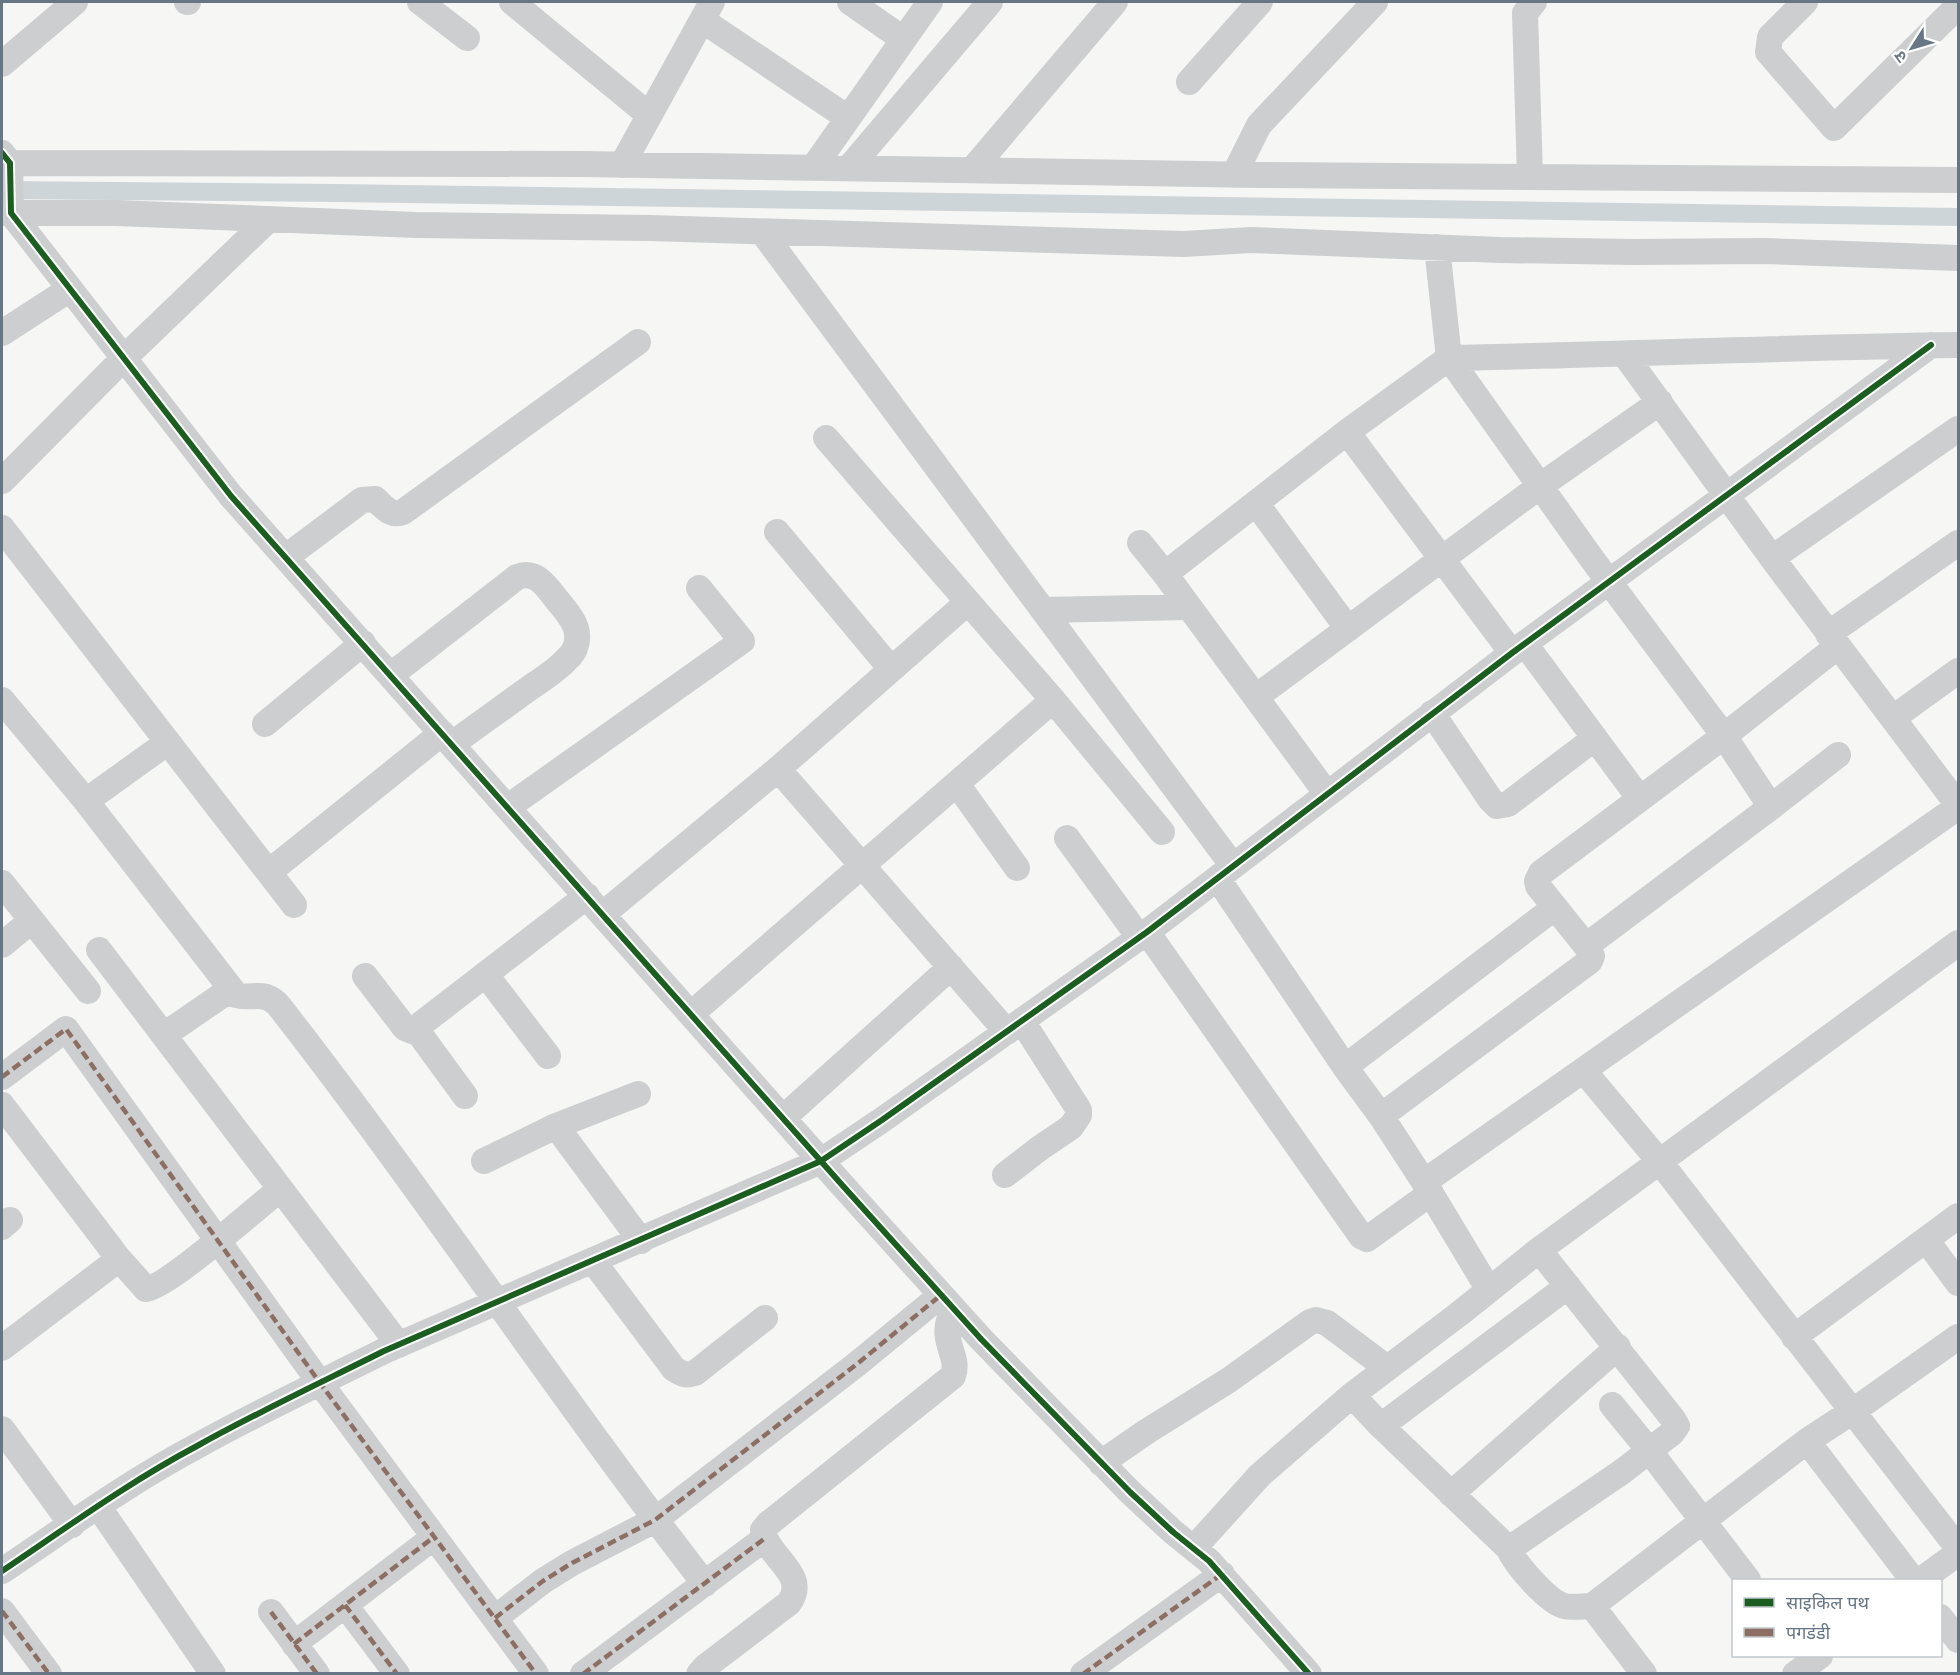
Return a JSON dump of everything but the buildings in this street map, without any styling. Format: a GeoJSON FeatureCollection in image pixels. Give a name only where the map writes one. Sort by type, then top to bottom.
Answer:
{"type":"FeatureCollection","features":[{"type":"Feature","properties":{"kind":"street"},"geometry":{"type":"LineString","coordinates":[[2,64],[75,2]]}},
{"type":"Feature","properties":{"kind":"street"},"geometry":{"type":"LineString","coordinates":[[420,2],[467,38]]}},
{"type":"Feature","properties":{"kind":"street"},"geometry":{"type":"LineString","coordinates":[[512,2],[649,115]]}},
{"type":"Feature","properties":{"kind":"street"},"geometry":{"type":"LineString","coordinates":[[850,2],[903,39]]}},
{"type":"Feature","properties":{"kind":"street"},"geometry":{"type":"LineString","coordinates":[[813,168],[930,2]]}},
{"type":"Feature","properties":{"kind":"street"},"geometry":{"type":"LineString","coordinates":[[849,168],[990,2]]}},
{"type":"Feature","properties":{"kind":"street"},"geometry":{"type":"LineString","coordinates":[[972,170],[1114,2]]}},
{"type":"Feature","properties":{"kind":"street"},"geometry":{"type":"LineString","coordinates":[[1189,82],[1260,2]]}},
{"type":"Feature","properties":{"kind":"street"},"geometry":{"type":"LineString","coordinates":[[1234,175],[1259,125],[1375,2]]}},
{"type":"Feature","properties":{"kind":"street"},"geometry":{"type":"LineString","coordinates":[[1530,177],[1525,13],[1534,2]]}},
{"type":"Feature","properties":{"kind":"street"},"geometry":{"type":"LineString","coordinates":[[1805,2],[1770,37],[1768,52],[1834,128],[1959,6]]}},
{"type":"Feature","properties":{"kind":"street"},"geometry":{"type":"LineString","coordinates":[[622,165],[703,9],[848,118]]}},
{"type":"Feature","properties":{"kind":"street"},"geometry":{"type":"LineString","coordinates":[[1308,1673],[1222,1575],[1101,1463],[948,1302],[231,496],[8,210],[6,164],[622,165],[1234,175],[1959,180]]}},
{"type":"Feature","properties":{"kind":"street"},"geometry":{"type":"LineString","coordinates":[[8,210],[416,225],[651,228],[1184,244],[1251,240],[1500,250],[1634,252],[1763,250],[1959,258]]}},
{"type":"Feature","properties":{"kind":"street"},"geometry":{"type":"LineString","coordinates":[[2,481],[124,358],[269,219]]}},
{"type":"Feature","properties":{"kind":"street"},"geometry":{"type":"LineString","coordinates":[[763,233],[1043,610],[1226,872],[1345,1066],[1381,1116],[1489,1290]]}},
{"type":"Feature","properties":{"kind":"street"},"geometry":{"type":"LineString","coordinates":[[1437,247],[1449,358],[1724,736],[1771,807]]}},
{"type":"Feature","properties":{"kind":"street"},"geometry":{"type":"LineString","coordinates":[[2,333],[70,289]]}},
{"type":"Feature","properties":{"kind":"street"},"geometry":{"type":"LineString","coordinates":[[286,557],[362,500],[375,499],[390,512],[397,514],[404,512],[638,342]]}},
{"type":"Feature","properties":{"kind":"street"},"geometry":{"type":"LineString","coordinates":[[1165,574],[1347,432],[1449,358],[1625,355],[1872,345],[1959,345]]}},
{"type":"Feature","properties":{"kind":"street"},"geometry":{"type":"LineString","coordinates":[[2,1571],[98,1506],[196,1446],[320,1383],[399,1345],[821,1161],[1143,935],[1432,713],[1931,345]]}},
{"type":"Feature","properties":{"kind":"street"},"geometry":{"type":"LineString","coordinates":[[1067,838],[1143,935],[1361,1236],[1367,1239],[1427,1188],[1584,1071],[1959,806],[1772,558],[1625,355]]}},
{"type":"Feature","properties":{"kind":"street"},"geometry":{"type":"LineString","coordinates":[[1256,697],[1540,486],[1660,402]]}},
{"type":"Feature","properties":{"kind":"street"},"geometry":{"type":"LineString","coordinates":[[1772,558],[1959,429]]}},
{"type":"Feature","properties":{"kind":"street"},"geometry":{"type":"LineString","coordinates":[[1347,432],[1442,559],[1594,738],[1640,799]]}},
{"type":"Feature","properties":{"kind":"street"},"geometry":{"type":"LineString","coordinates":[[826,438],[1053,700],[1162,832]]}},
{"type":"Feature","properties":{"kind":"street"},"geometry":{"type":"LineString","coordinates":[[1256,503],[1348,629]]}},
{"type":"Feature","properties":{"kind":"street"},"geometry":{"type":"LineString","coordinates":[[2,528],[294,904]]}},
{"type":"Feature","properties":{"kind":"street"},"geometry":{"type":"LineString","coordinates":[[777,532],[891,669]]}},
{"type":"Feature","properties":{"kind":"street"},"geometry":{"type":"LineString","coordinates":[[1140,543],[1327,794]]}},
{"type":"Feature","properties":{"kind":"street"},"geometry":{"type":"LineString","coordinates":[[1381,1116],[1590,961],[1592,956],[1586,946],[1538,886],[1538,876],[1724,736],[1833,640],[1959,543]]}},
{"type":"Feature","properties":{"kind":"street"},"geometry":{"type":"LineString","coordinates":[[269,872],[447,739],[557,668],[573,652],[578,633],[574,624],[539,579],[531,575],[517,577],[390,675]]}},
{"type":"Feature","properties":{"kind":"street"},"geometry":{"type":"LineString","coordinates":[[508,807],[742,641],[699,588]]}},
{"type":"Feature","properties":{"kind":"street"},"geometry":{"type":"LineString","coordinates":[[365,976],[405,1028],[412,1031],[416,1029],[486,975],[595,905],[778,769],[968,602]]}},
{"type":"Feature","properties":{"kind":"street"},"geometry":{"type":"LineString","coordinates":[[1043,610],[1189,606]]}},
{"type":"Feature","properties":{"kind":"street"},"geometry":{"type":"LineString","coordinates":[[265,724],[363,643]]}},
{"type":"Feature","properties":{"kind":"street"},"geometry":{"type":"LineString","coordinates":[[1893,718],[1959,671]]}},
{"type":"Feature","properties":{"kind":"street"},"geometry":{"type":"LineString","coordinates":[[2,700],[86,801],[236,995],[242,997],[263,995],[279,1006],[427,1203],[497,1304],[655,1520],[705,1584]]}},
{"type":"Feature","properties":{"kind":"street"},"geometry":{"type":"LineString","coordinates":[[691,1014],[1053,700]]}},
{"type":"Feature","properties":{"kind":"street"},"geometry":{"type":"LineString","coordinates":[[1432,713],[1490,800],[1497,806],[1508,804],[1594,738]]}},
{"type":"Feature","properties":{"kind":"street"},"geometry":{"type":"LineString","coordinates":[[86,801],[168,742]]}},
{"type":"Feature","properties":{"kind":"street"},"geometry":{"type":"LineString","coordinates":[[1586,946],[1838,755]]}},
{"type":"Feature","properties":{"kind":"street"},"geometry":{"type":"LineString","coordinates":[[778,769],[951,968],[1014,1027],[1079,1110],[1079,1116],[1071,1127],[1005,1175]]}},
{"type":"Feature","properties":{"kind":"street"},"geometry":{"type":"LineString","coordinates":[[957,784],[1017,868]]}},
{"type":"Feature","properties":{"kind":"street"},"geometry":{"type":"LineString","coordinates":[[2,883],[88,991]]}},
{"type":"Feature","properties":{"kind":"street"},"geometry":{"type":"LineString","coordinates":[[1345,1066],[1554,908]]}},
{"type":"Feature","properties":{"kind":"street"},"geometry":{"type":"LineString","coordinates":[[2,945],[31,921]]}},
{"type":"Feature","properties":{"kind":"street"},"geometry":{"type":"LineString","coordinates":[[1194,1548],[1260,1476],[1352,1395],[1539,1250],[1959,943]]}},
{"type":"Feature","properties":{"kind":"street"},"geometry":{"type":"LineString","coordinates":[[99,950],[399,1345]]}},
{"type":"Feature","properties":{"kind":"street"},"geometry":{"type":"LineString","coordinates":[[783,1118],[951,968]]}},
{"type":"Feature","properties":{"kind":"street"},"geometry":{"type":"LineString","coordinates":[[486,975],[548,1056]]}},
{"type":"Feature","properties":{"kind":"street"},"geometry":{"type":"LineString","coordinates":[[164,1035],[231,989]]}},
{"type":"Feature","properties":{"kind":"street"},"geometry":{"type":"LineString","coordinates":[[2,1077],[66,1029],[320,1383],[536,1674]]}},
{"type":"Feature","properties":{"kind":"street"},"geometry":{"type":"LineString","coordinates":[[416,1029],[465,1096]]}},
{"type":"Feature","properties":{"kind":"street"},"geometry":{"type":"LineString","coordinates":[[1584,1071],[1660,1162],[1959,1548]]}},
{"type":"Feature","properties":{"kind":"street"},"geometry":{"type":"LineString","coordinates":[[484,1161],[556,1126],[638,1094]]}},
{"type":"Feature","properties":{"kind":"street"},"geometry":{"type":"LineString","coordinates":[[2,1105],[119,1259],[146,1289],[151,1288],[218,1241],[280,1189]]}},
{"type":"Feature","properties":{"kind":"street"},"geometry":{"type":"LineString","coordinates":[[556,1126],[640,1241]]}},
{"type":"Feature","properties":{"kind":"street"},"geometry":{"type":"LineString","coordinates":[[1794,1337],[1959,1216]]}},
{"type":"Feature","properties":{"kind":"street"},"geometry":{"type":"LineString","coordinates":[[1927,1241],[1959,1282]]}},
{"type":"Feature","properties":{"kind":"street"},"geometry":{"type":"LineString","coordinates":[[1509,1549],[1623,1471],[1648,1449],[1672,1433],[1677,1426],[1618,1347],[1539,1250]]}},
{"type":"Feature","properties":{"kind":"street"},"geometry":{"type":"LineString","coordinates":[[2,1348],[119,1259]]}},
{"type":"Feature","properties":{"kind":"street"},"geometry":{"type":"LineString","coordinates":[[593,1261],[674,1368],[681,1374],[695,1373],[765,1318]]}},
{"type":"Feature","properties":{"kind":"street"},"geometry":{"type":"LineString","coordinates":[[1381,1426],[1568,1286]]}},
{"type":"Feature","properties":{"kind":"street"},"geometry":{"type":"LineString","coordinates":[[495,1618],[543,1581],[572,1563],[655,1520],[857,1364],[948,1302]]}},
{"type":"Feature","properties":{"kind":"street"},"geometry":{"type":"LineString","coordinates":[[699,1674],[789,1603],[795,1594],[796,1587],[793,1578],[764,1539],[763,1530],[768,1524],[953,1376],[956,1369],[950,1351],[947,1324],[948,1302]]}},
{"type":"Feature","properties":{"kind":"street"},"geometry":{"type":"LineString","coordinates":[[1101,1463],[1316,1320],[1327,1323],[1387,1368]]}},
{"type":"Feature","properties":{"kind":"street"},"geometry":{"type":"LineString","coordinates":[[1352,1395],[1381,1426],[1509,1549],[1514,1560],[1551,1599],[1563,1606],[1592,1606],[1807,1441],[1853,1412],[1959,1337]]}},
{"type":"Feature","properties":{"kind":"street"},"geometry":{"type":"LineString","coordinates":[[1451,1494],[1618,1347]]}},
{"type":"Feature","properties":{"kind":"street"},"geometry":{"type":"LineString","coordinates":[[1612,1406],[1648,1449],[1747,1579]]}},
{"type":"Feature","properties":{"kind":"street"},"geometry":{"type":"LineString","coordinates":[[2,1429],[72,1525]]}},
{"type":"Feature","properties":{"kind":"street"},"geometry":{"type":"LineString","coordinates":[[1807,1441],[1910,1579]]}},
{"type":"Feature","properties":{"kind":"street"},"geometry":{"type":"LineString","coordinates":[[98,1506],[213,1674]]}},
{"type":"Feature","properties":{"kind":"street"},"geometry":{"type":"LineString","coordinates":[[294,1644],[434,1537]]}},
{"type":"Feature","properties":{"kind":"street"},"geometry":{"type":"LineString","coordinates":[[583,1674],[764,1539]]}},
{"type":"Feature","properties":{"kind":"street"},"geometry":{"type":"LineString","coordinates":[[1924,1579],[1959,1553]]}},
{"type":"Feature","properties":{"kind":"street"},"geometry":{"type":"LineString","coordinates":[[1083,1674],[1222,1575]]}},
{"type":"Feature","properties":{"kind":"street"},"geometry":{"type":"LineString","coordinates":[[345,1605],[397,1674]]}},
{"type":"Feature","properties":{"kind":"street"},"geometry":{"type":"LineString","coordinates":[[1592,1606],[1644,1674]]}},
{"type":"Feature","properties":{"kind":"street"},"geometry":{"type":"LineString","coordinates":[[2,1611],[49,1674]]}},
{"type":"Feature","properties":{"kind":"street"},"geometry":{"type":"LineString","coordinates":[[271,1612],[317,1674]]}},
{"type":"Feature","properties":{"kind":"street"},"geometry":{"type":"LineString","coordinates":[[1942,1618],[1959,1640]]}},
{"type":"Feature","properties":{"kind":"waterway"},"geometry":{"type":"LineString","coordinates":[[2,190],[1958,217]]}},
{"type":"Feature","properties":{"kind":"marked path"},"geometry":{"type":"LineString","coordinates":[[2,1077],[66,1029],[320,1383],[536,1674]]}},
{"type":"Feature","properties":{"kind":"marked path"},"geometry":{"type":"LineString","coordinates":[[495,1618],[543,1581],[572,1563],[655,1520],[857,1364],[941,1295]]}},
{"type":"Feature","properties":{"kind":"marked path"},"geometry":{"type":"LineString","coordinates":[[294,1644],[434,1537]]}},
{"type":"Feature","properties":{"kind":"marked path"},"geometry":{"type":"LineString","coordinates":[[583,1674],[764,1539]]}},
{"type":"Feature","properties":{"kind":"marked path"},"geometry":{"type":"LineString","coordinates":[[1083,1674],[1222,1574]]}},
{"type":"Feature","properties":{"kind":"marked path"},"geometry":{"type":"LineString","coordinates":[[345,1605],[397,1674]]}},
{"type":"Feature","properties":{"kind":"marked path"},"geometry":{"type":"LineString","coordinates":[[2,1611],[49,1674]]}},
{"type":"Feature","properties":{"kind":"marked path"},"geometry":{"type":"LineString","coordinates":[[271,1612],[317,1674]]}},
{"type":"Feature","properties":{"kind":"cycle path"},"geometry":{"type":"LineString","coordinates":[[2,153],[10,163],[11,213],[231,496],[981,1339],[1130,1492],[1173,1532],[1209,1561],[1309,1674]]}},
{"type":"Feature","properties":{"kind":"cycle path"},"geometry":{"type":"LineString","coordinates":[[2,1571],[147,1475],[220,1433],[290,1397],[384,1351],[821,1161],[1147,932],[1512,653],[1931,345]]}}]}
